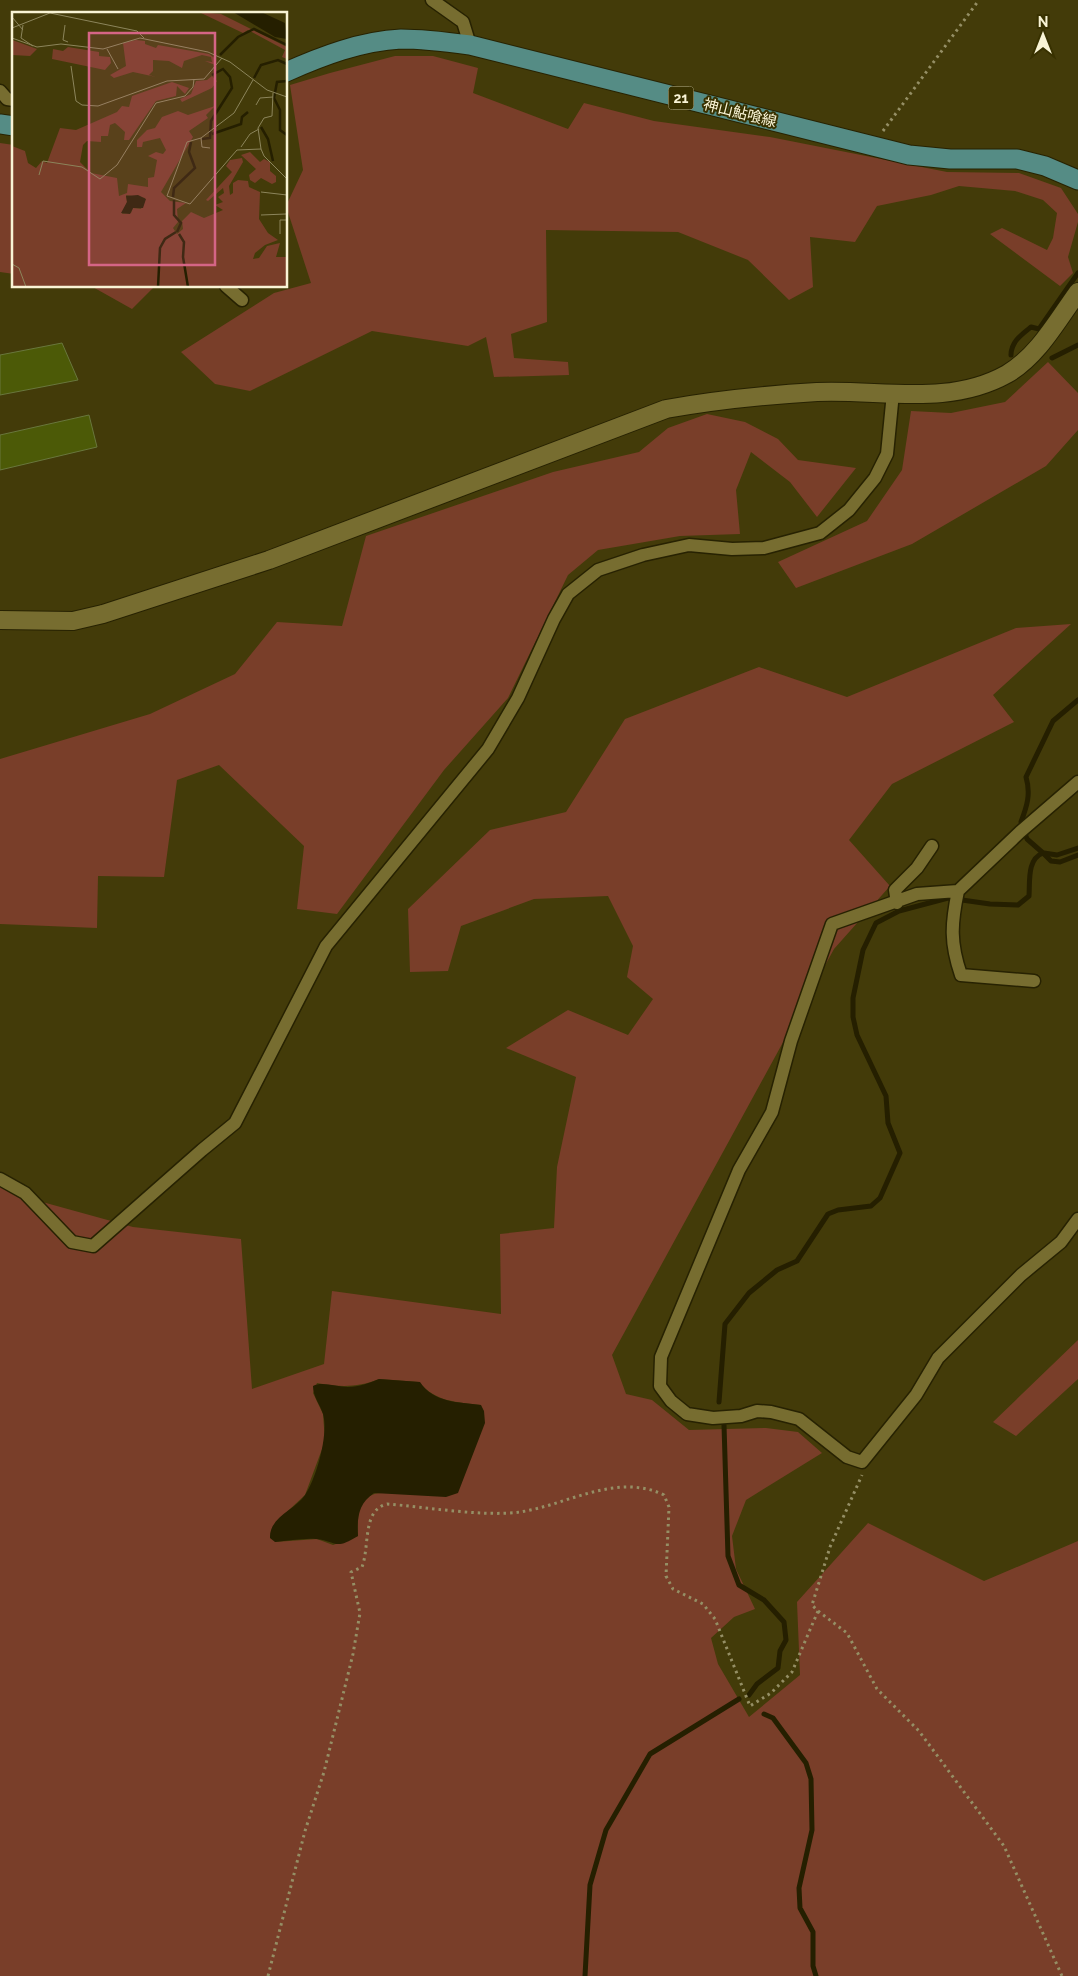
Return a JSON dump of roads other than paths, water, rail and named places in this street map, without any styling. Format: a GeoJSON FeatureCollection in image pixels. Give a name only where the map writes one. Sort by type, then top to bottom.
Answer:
{"type":"FeatureCollection","features":[{"type":"Feature","properties":{"kind":"main road","name":"神山鮎喰線"},"geometry":{"type":"LineString","coordinates":[[288,71],[324,55],[399,39],[435,40],[470,45],[909,155],[950,159],[1017,159],[1045,166],[1078,180]]}},
{"type":"Feature","properties":{"kind":"street"},"geometry":{"type":"LineString","coordinates":[[432,0],[463,22],[470,45]]}},
{"type":"Feature","properties":{"kind":"street"},"geometry":{"type":"LineString","coordinates":[[0,91],[7,99],[12,100]]}},
{"type":"Feature","properties":{"kind":"street"},"geometry":{"type":"LineString","coordinates":[[228,288],[242,300]]}},
{"type":"Feature","properties":{"kind":"street"},"geometry":{"type":"LineString","coordinates":[[0,620],[73,620],[103,614],[269,560],[666,409],[717,400],[818,392],[930,394],[956,392],[982,386],[1008,373],[1031,356],[1078,292]]}},
{"type":"Feature","properties":{"kind":"street"},"geometry":{"type":"LineString","coordinates":[[0,1179],[25,1193],[72,1242],[93,1246],[235,1123],[326,946],[488,749],[518,698],[554,619],[568,594],[598,570],[643,555],[689,545],[732,549],[764,548],[820,533],[849,510],[875,478],[887,454],[893,393]]}},
{"type":"Feature","properties":{"kind":"street"},"geometry":{"type":"LineString","coordinates":[[1034,981],[961,975],[953,952],[952,917],[957,898],[1023,829],[1078,782]]}},
{"type":"Feature","properties":{"kind":"street"},"geometry":{"type":"LineString","coordinates":[[897,903],[895,890],[916,868],[932,846]]}},
{"type":"Feature","properties":{"kind":"street"},"geometry":{"type":"LineString","coordinates":[[957,898],[917,894],[897,903],[832,924],[791,1040],[772,1112],[739,1170],[661,1357],[660,1386],[671,1401],[687,1414],[713,1418],[740,1416],[758,1411],[771,1412],[799,1419],[847,1457],[862,1462],[916,1395],[938,1358],[1021,1275],[1061,1242],[1078,1219]]}},
{"type":"Feature","properties":{"kind":"waterway"},"geometry":{"type":"LineString","coordinates":[[1011,355],[1011,350],[1020,336],[1031,327],[1039,329],[1078,273]]}},
{"type":"Feature","properties":{"kind":"waterway"},"geometry":{"type":"LineString","coordinates":[[1052,358],[1078,345]]}},
{"type":"Feature","properties":{"kind":"waterway"},"geometry":{"type":"LineString","coordinates":[[719,1402],[725,1324],[749,1293],[777,1270],[797,1261],[828,1214],[838,1210],[871,1206],[880,1198],[900,1153],[888,1123],[886,1096],[857,1035],[853,1017],[853,998],[863,950],[876,923],[899,911],[948,898],[990,904],[1018,905],[1029,896],[1030,871],[1034,860],[1043,853],[1027,839],[1021,822],[1028,800],[1026,777],[1053,721],[1078,700]]}},
{"type":"Feature","properties":{"kind":"waterway"},"geometry":{"type":"LineString","coordinates":[[1044,853],[1057,855],[1078,848]]}},
{"type":"Feature","properties":{"kind":"waterway"},"geometry":{"type":"LineString","coordinates":[[1043,853],[1051,861],[1060,862],[1078,855]]}},
{"type":"Feature","properties":{"kind":"waterway"},"geometry":{"type":"LineString","coordinates":[[724,1425],[728,1556],[739,1585],[764,1600],[784,1622],[786,1640],[780,1651],[778,1668],[757,1684],[749,1695]]}},
{"type":"Feature","properties":{"kind":"waterway"},"geometry":{"type":"LineString","coordinates":[[585,1976],[590,1885],[606,1830],[650,1754],[739,1699]]}},
{"type":"Feature","properties":{"kind":"waterway"},"geometry":{"type":"LineString","coordinates":[[764,1714],[773,1718],[806,1763],[811,1779],[812,1830],[799,1888],[800,1908],[813,1932],[813,1966],[816,1976]]}}]}
